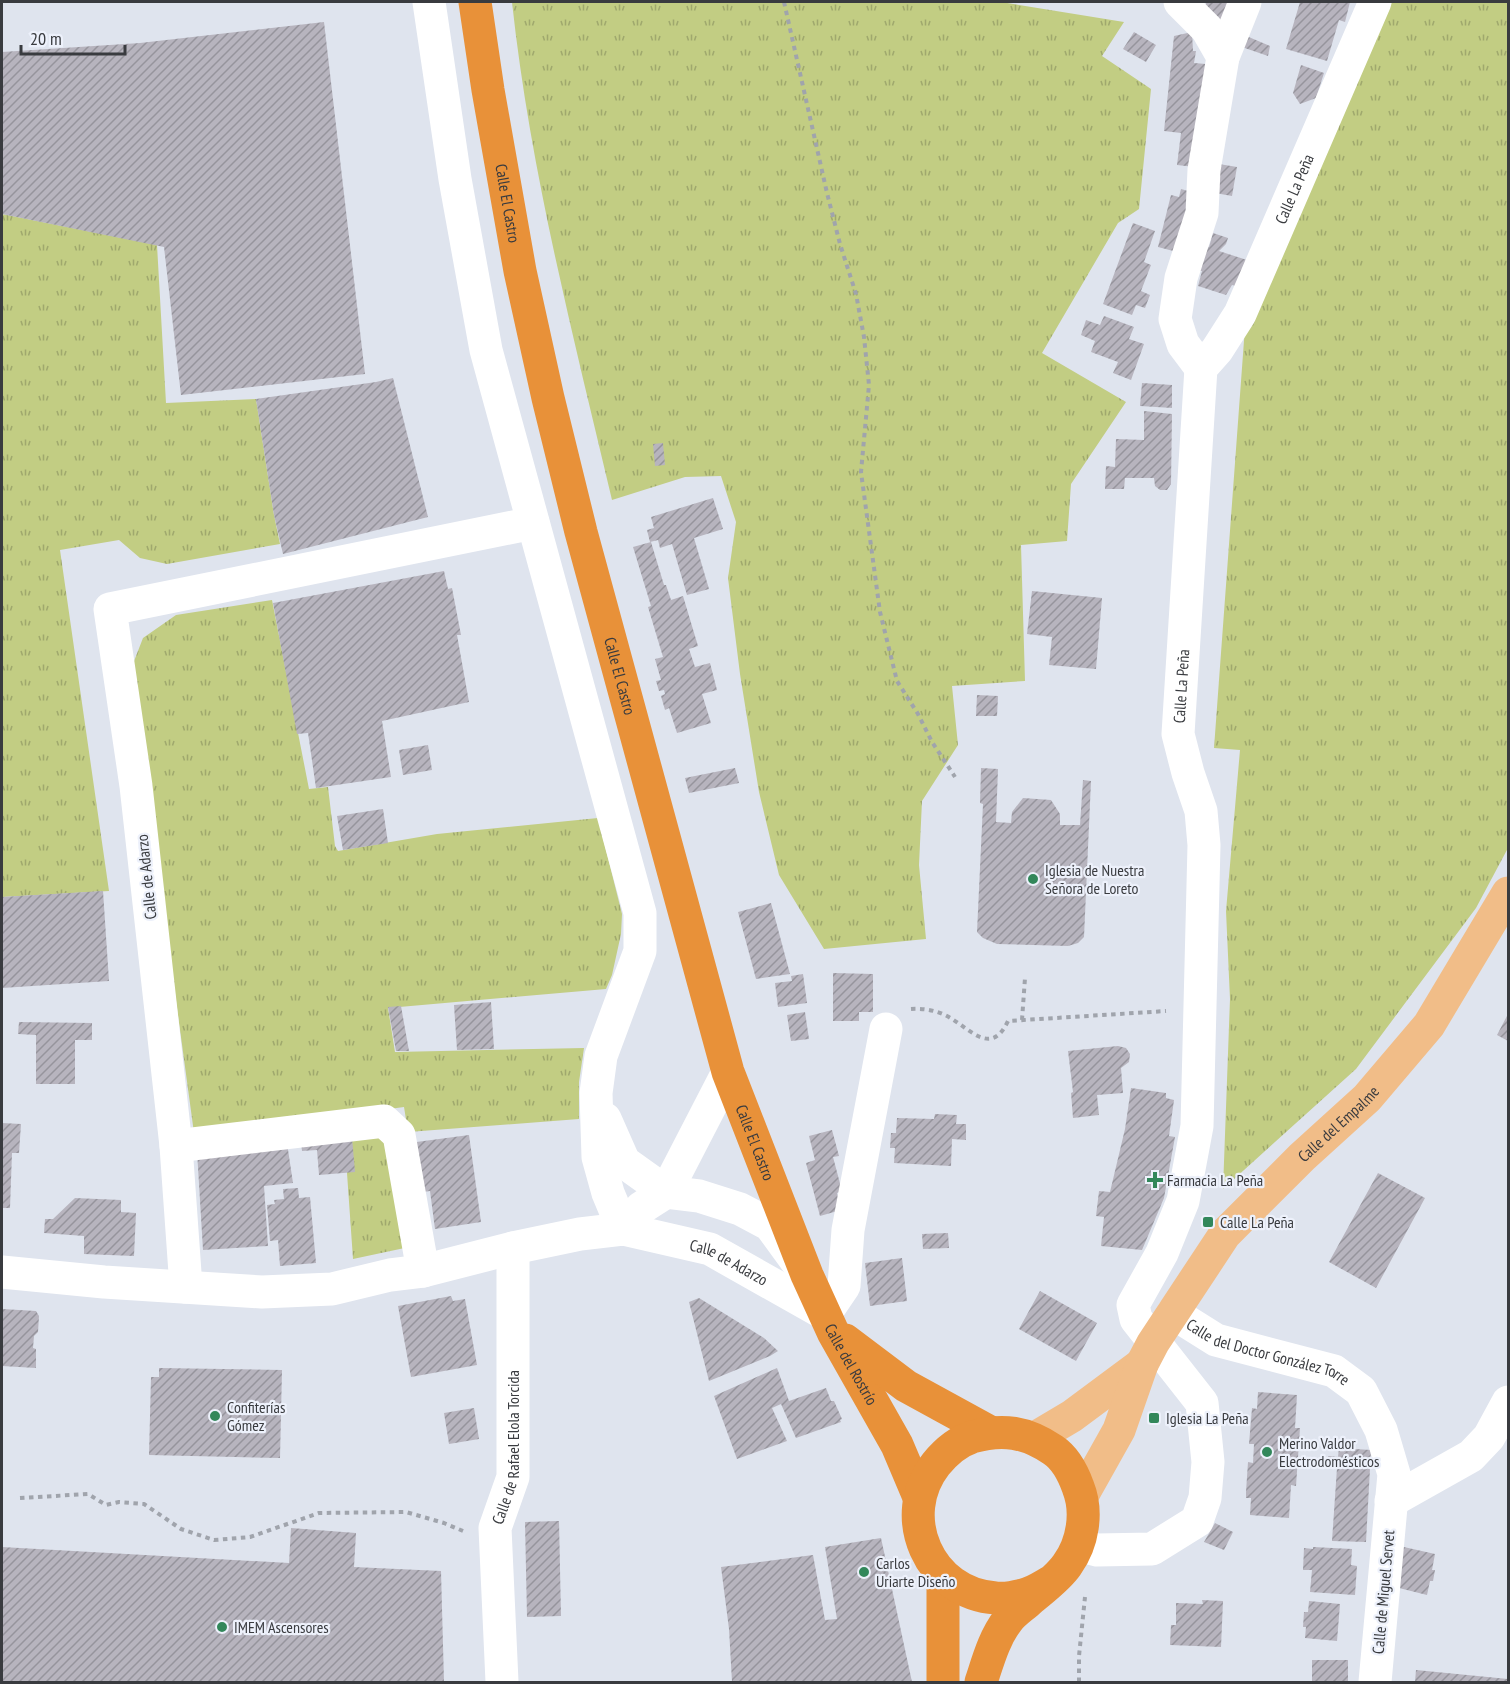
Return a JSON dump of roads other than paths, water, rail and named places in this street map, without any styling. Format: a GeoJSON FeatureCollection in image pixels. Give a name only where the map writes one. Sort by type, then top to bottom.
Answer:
{"type":"FeatureCollection","features":[{"type":"Feature","properties":{"kind":"highway","name":"Calle El Castro"},"geometry":{"type":"LineString","coordinates":[[475,2],[520,271],[581,532],[728,1072],[807,1275],[829,1323]]}},
{"type":"Feature","properties":{"kind":"highway","name":"Calle del Rostrío"},"geometry":{"type":"LineString","coordinates":[[829,1323],[906,1386],[990,1432]]}},
{"type":"Feature","properties":{"kind":"highway","name":"Calle del Rostrío"},"geometry":{"type":"LineString","coordinates":[[829,1323],[897,1444],[919,1497]]}},
{"type":"Feature","properties":{"kind":"highway"},"geometry":{"type":"LineString","coordinates":[[981,1683],[990,1652],[1008,1620],[1052,1581],[1067,1565],[1088,1548],[1083,1521],[1082,1496],[1072,1472],[1056,1452],[1035,1438],[1012,1432],[990,1432],[966,1439],[945,1454],[929,1473],[919,1497],[918,1525],[926,1553],[943,1576],[968,1592],[997,1599],[1026,1594],[1052,1581]]}},
{"type":"Feature","properties":{"kind":"highway"},"geometry":{"type":"LineString","coordinates":[[943,1576],[943,1683]]}},
{"type":"Feature","properties":{"kind":"main road","name":"Calle del Empalme"},"geometry":{"type":"LineString","coordinates":[[1082,1496],[1119,1430],[1147,1353],[1229,1228],[1367,1098],[1429,1025],[1509,893]]}},
{"type":"Feature","properties":{"kind":"main road","name":"Calle del Empalme"},"geometry":{"type":"LineString","coordinates":[[1035,1438],[1072,1416],[1147,1353]]}},
{"type":"Feature","properties":{"kind":"street"},"geometry":{"type":"LineString","coordinates":[[429,2],[455,179],[486,350],[640,913],[640,951],[601,1056],[596,1094],[598,1157],[608,1193],[623,1228],[641,1208],[666,1192],[728,1072]]}},
{"type":"Feature","properties":{"kind":"street"},"geometry":{"type":"LineString","coordinates":[[1180,2],[1208,29],[1224,57]]}},
{"type":"Feature","properties":{"kind":"street"},"geometry":{"type":"LineString","coordinates":[[1201,368],[1183,344],[1175,319],[1181,278],[1202,213],[1204,170],[1224,57],[1245,2]]}},
{"type":"Feature","properties":{"kind":"street","name":"Calle La Peña"},"geometry":{"type":"LineString","coordinates":[[1147,1353],[1133,1305],[1162,1253],[1183,1201],[1197,1126],[1204,845],[1201,810],[1178,734],[1201,368],[1217,351],[1240,314],[1375,2]]}},
{"type":"Feature","properties":{"kind":"street","name":"Calle de Adarzo"},"geometry":{"type":"LineString","coordinates":[[186,1287],[176,1146],[136,786],[110,609],[533,523]]}},
{"type":"Feature","properties":{"kind":"street"},"geometry":{"type":"LineString","coordinates":[[829,1323],[844,1286],[848,1230],[886,1029]]}},
{"type":"Feature","properties":{"kind":"street"},"geometry":{"type":"LineString","coordinates":[[596,1094],[624,1162],[666,1192],[699,1196],[740,1209],[770,1226],[807,1275]]}},
{"type":"Feature","properties":{"kind":"street"},"geometry":{"type":"LineString","coordinates":[[176,1146],[384,1121],[399,1135],[423,1271]]}},
{"type":"Feature","properties":{"kind":"street","name":"Calle de Adarzo"},"geometry":{"type":"LineString","coordinates":[[2,1272],[262,1292],[332,1289],[390,1275],[423,1271],[513,1248],[623,1228],[710,1249],[829,1323]]}},
{"type":"Feature","properties":{"kind":"street","name":"Calle de Rafael Elola Torcida"},"geometry":{"type":"LineString","coordinates":[[502,1683],[495,1528],[513,1477],[513,1248]]}},
{"type":"Feature","properties":{"kind":"street","name":"Calle del Doctor González Torre"},"geometry":{"type":"LineString","coordinates":[[1173,1313],[1215,1340],[1334,1371],[1361,1391]]}},
{"type":"Feature","properties":{"kind":"street"},"geometry":{"type":"LineString","coordinates":[[1088,1548],[1152,1549],[1197,1521],[1205,1498],[1208,1462],[1202,1404],[1147,1353]]}},
{"type":"Feature","properties":{"kind":"street","name":"Calle de Miguel Servet"},"geometry":{"type":"LineString","coordinates":[[1361,1391],[1381,1430],[1394,1474],[1375,1683]]}},
{"type":"Feature","properties":{"kind":"street"},"geometry":{"type":"LineString","coordinates":[[1391,1501],[1471,1455],[1489,1437],[1509,1402]]}},
{"type":"Feature","properties":{"kind":"place","name":"Iglesia de Nuestra Señora de Loreto"},"geometry":{"type":"Point","coordinates":[1033,879]}},
{"type":"Feature","properties":{"kind":"place","name":"Farmacia La Peña"},"geometry":{"type":"Point","coordinates":[1155,1180]}},
{"type":"Feature","properties":{"kind":"place","name":"Calle La Peña"},"geometry":{"type":"Point","coordinates":[1208,1222]}},
{"type":"Feature","properties":{"kind":"place","name":"Confiterías Gómez"},"geometry":{"type":"Point","coordinates":[215,1416]}},
{"type":"Feature","properties":{"kind":"place","name":"Iglesia La Peña"},"geometry":{"type":"Point","coordinates":[1154,1418]}},
{"type":"Feature","properties":{"kind":"place","name":"Merino Valdor Electrodomésticos"},"geometry":{"type":"Point","coordinates":[1267,1452]}},
{"type":"Feature","properties":{"kind":"place","name":"Carlos Uriarte Diseño"},"geometry":{"type":"Point","coordinates":[864,1572]}},
{"type":"Feature","properties":{"kind":"place","name":"IMEM Ascensores"},"geometry":{"type":"Point","coordinates":[222,1627]}}]}
